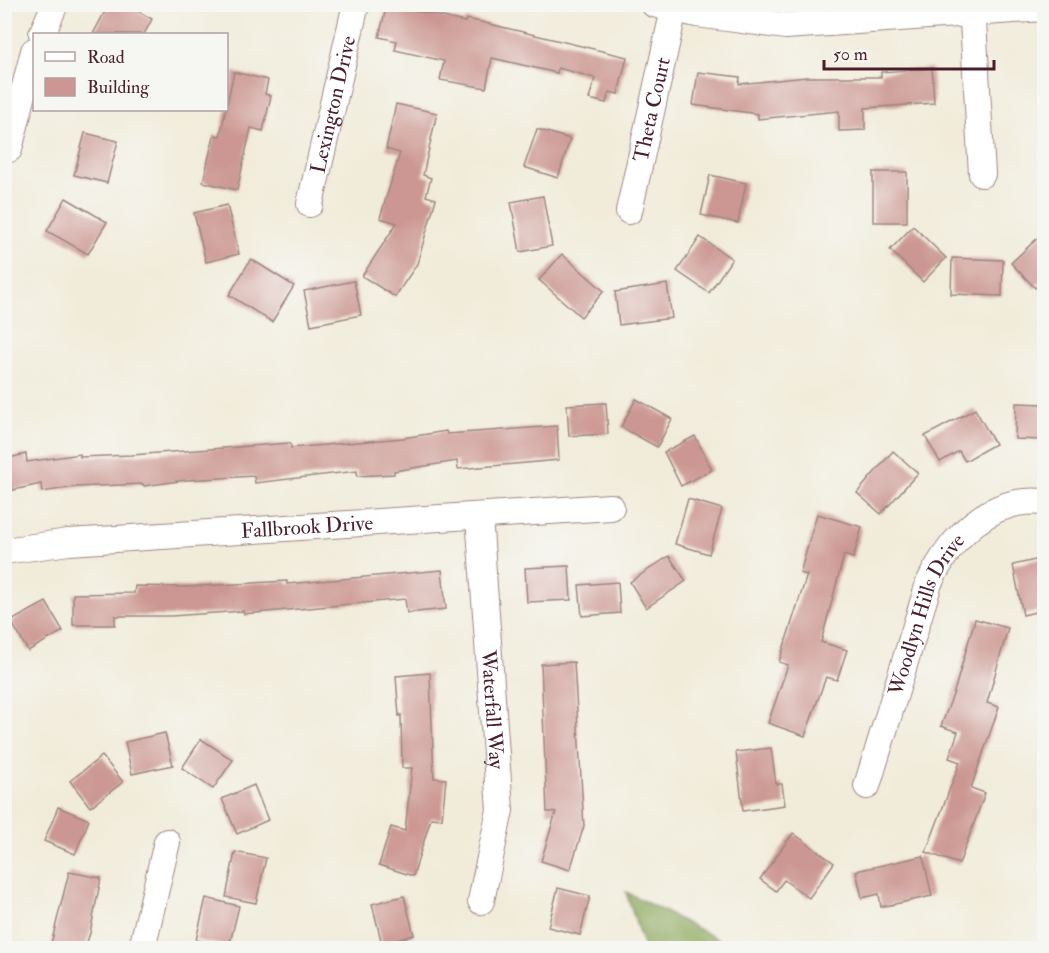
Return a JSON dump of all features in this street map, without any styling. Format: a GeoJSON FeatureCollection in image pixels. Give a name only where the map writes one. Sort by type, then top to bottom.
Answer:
{"type":"FeatureCollection","features":[{"type":"Feature","properties":{"kind":"street"},"geometry":{"type":"LineString","coordinates":[[42,33],[55,4]]}},
{"type":"Feature","properties":{"kind":"street","name":"Lexington Drive"},"geometry":{"type":"LineString","coordinates":[[310,204],[356,4]]}},
{"type":"Feature","properties":{"kind":"street"},"geometry":{"type":"LineString","coordinates":[[664,7],[786,26],[972,9],[1044,9]]}},
{"type":"Feature","properties":{"kind":"street","name":"Theta Court"},"geometry":{"type":"LineString","coordinates":[[629,211],[664,7]]}},
{"type":"Feature","properties":{"kind":"street"},"geometry":{"type":"LineString","coordinates":[[972,9],[982,174]]}},
{"type":"Feature","properties":{"kind":"street"},"geometry":{"type":"LineString","coordinates":[[9,149],[33,55]]}},
{"type":"Feature","properties":{"kind":"street","name":"Woodlyn Hills Drive"},"geometry":{"type":"LineString","coordinates":[[867,786],[929,583],[945,552],[978,520],[1015,504],[1044,502]]}},
{"type":"Feature","properties":{"kind":"street","name":"Fallbrook Drive"},"geometry":{"type":"LineString","coordinates":[[4,551],[69,542],[611,507]]}},
{"type":"Feature","properties":{"kind":"street","name":"Waterfall Way"},"geometry":{"type":"LineString","coordinates":[[480,516],[500,810],[481,901]]}},
{"type":"Feature","properties":{"kind":"street"},"geometry":{"type":"LineString","coordinates":[[142,948],[167,842]]}},
{"type":"Feature","properties":{"kind":"green space"},"geometry":{"type":"Polygon","coordinates":[[[626,892],[735,948],[644,948],[626,892]]]}},
{"type":"Feature","properties":{"kind":"building"},"geometry":{"type":"Polygon","coordinates":[[[109,4],[125,4],[152,19],[145,33],[94,33],[109,4]]]}},
{"type":"Feature","properties":{"kind":"building"},"geometry":{"type":"Polygon","coordinates":[[[387,4],[465,22],[466,19],[481,22],[627,57],[618,94],[609,92],[606,103],[589,99],[595,78],[558,68],[557,73],[492,58],[486,88],[440,80],[444,61],[395,50],[397,41],[379,37],[387,4]]]}},
{"type":"Feature","properties":{"kind":"building"},"geometry":{"type":"Polygon","coordinates":[[[932,68],[934,103],[865,108],[865,130],[839,131],[839,111],[758,119],[758,114],[693,105],[698,72],[740,77],[739,84],[807,77],[881,77],[881,72],[932,68]]]}},
{"type":"Feature","properties":{"kind":"building"},"geometry":{"type":"Polygon","coordinates":[[[234,72],[268,80],[265,94],[271,96],[263,131],[251,128],[237,190],[203,182],[214,135],[220,136],[225,111],[228,111],[234,72]]]}},
{"type":"Feature","properties":{"kind":"building"},"geometry":{"type":"Polygon","coordinates":[[[396,104],[437,113],[423,175],[431,178],[426,196],[436,199],[417,264],[395,297],[362,276],[397,223],[380,218],[400,153],[386,149],[396,104]]]}},
{"type":"Feature","properties":{"kind":"building"},"geometry":{"type":"Polygon","coordinates":[[[537,129],[570,139],[558,178],[524,167],[537,129]]]}},
{"type":"Feature","properties":{"kind":"building"},"geometry":{"type":"Polygon","coordinates":[[[85,133],[118,141],[107,183],[74,175],[85,133]]]}},
{"type":"Feature","properties":{"kind":"building"},"geometry":{"type":"Polygon","coordinates":[[[873,172],[907,172],[907,222],[873,222],[873,172]]]}},
{"type":"Feature","properties":{"kind":"building"},"geometry":{"type":"Polygon","coordinates":[[[710,175],[746,183],[738,223],[701,215],[710,175]]]}},
{"type":"Feature","properties":{"kind":"building"},"geometry":{"type":"Polygon","coordinates":[[[543,196],[552,246],[520,252],[511,202],[543,196]]]}},
{"type":"Feature","properties":{"kind":"building"},"geometry":{"type":"Polygon","coordinates":[[[66,198],[107,222],[88,254],[47,231],[66,198]]]}},
{"type":"Feature","properties":{"kind":"building"},"geometry":{"type":"Polygon","coordinates":[[[227,205],[239,254],[206,262],[194,213],[227,205]]]}},
{"type":"Feature","properties":{"kind":"building"},"geometry":{"type":"Polygon","coordinates":[[[913,226],[946,258],[923,282],[890,250],[913,226]]]}},
{"type":"Feature","properties":{"kind":"building"},"geometry":{"type":"Polygon","coordinates":[[[1044,232],[1044,278],[1035,288],[1011,263],[1044,232]]]}},
{"type":"Feature","properties":{"kind":"building"},"geometry":{"type":"Polygon","coordinates":[[[700,237],[732,259],[709,293],[677,271],[700,237]]]}},
{"type":"Feature","properties":{"kind":"building"},"geometry":{"type":"Polygon","coordinates":[[[562,254],[604,291],[581,317],[539,280],[562,254]]]}},
{"type":"Feature","properties":{"kind":"building"},"geometry":{"type":"Polygon","coordinates":[[[952,258],[1003,260],[1002,296],[951,294],[952,258]]]}},
{"type":"Feature","properties":{"kind":"building"},"geometry":{"type":"Polygon","coordinates":[[[251,259],[294,286],[272,322],[229,295],[251,259]]]}},
{"type":"Feature","properties":{"kind":"building"},"geometry":{"type":"Polygon","coordinates":[[[354,281],[361,315],[311,325],[304,291],[354,281]]]}},
{"type":"Feature","properties":{"kind":"building"},"geometry":{"type":"Polygon","coordinates":[[[667,284],[672,318],[619,325],[615,292],[667,284]]]}},
{"type":"Feature","properties":{"kind":"building"},"geometry":{"type":"Polygon","coordinates":[[[636,399],[672,419],[657,447],[621,427],[636,399]]]}},
{"type":"Feature","properties":{"kind":"building"},"geometry":{"type":"Polygon","coordinates":[[[606,403],[608,434],[569,436],[567,405],[606,403]]]}},
{"type":"Feature","properties":{"kind":"building"},"geometry":{"type":"Polygon","coordinates":[[[1016,403],[1044,404],[1044,440],[1015,439],[1016,403]]]}},
{"type":"Feature","properties":{"kind":"building"},"geometry":{"type":"Polygon","coordinates":[[[975,409],[995,444],[965,461],[959,451],[940,462],[925,436],[975,409]]]}},
{"type":"Feature","properties":{"kind":"building"},"geometry":{"type":"Polygon","coordinates":[[[557,426],[559,460],[458,469],[457,461],[394,471],[394,474],[357,476],[357,471],[255,483],[254,476],[186,480],[144,486],[143,484],[75,487],[42,492],[41,484],[4,492],[4,459],[26,454],[27,462],[80,454],[80,457],[132,455],[290,443],[291,448],[403,438],[446,431],[447,434],[557,426]]]}},
{"type":"Feature","properties":{"kind":"building"},"geometry":{"type":"Polygon","coordinates":[[[695,436],[712,470],[681,486],[664,452],[695,436]]]}},
{"type":"Feature","properties":{"kind":"building"},"geometry":{"type":"Polygon","coordinates":[[[893,451],[918,473],[881,514],[857,493],[893,451]]]}},
{"type":"Feature","properties":{"kind":"building"},"geometry":{"type":"Polygon","coordinates":[[[688,499],[722,509],[709,554],[675,544],[688,499]]]}},
{"type":"Feature","properties":{"kind":"building"},"geometry":{"type":"Polygon","coordinates":[[[817,514],[862,527],[853,558],[844,555],[821,642],[847,650],[837,680],[826,677],[805,736],[768,723],[788,665],[779,662],[807,575],[800,573],[817,514]]]}},
{"type":"Feature","properties":{"kind":"building"},"geometry":{"type":"Polygon","coordinates":[[[669,556],[686,581],[646,608],[630,582],[669,556]]]}},
{"type":"Feature","properties":{"kind":"building"},"geometry":{"type":"Polygon","coordinates":[[[1044,558],[1044,610],[1023,615],[1013,565],[1044,558]]]}},
{"type":"Feature","properties":{"kind":"building"},"geometry":{"type":"Polygon","coordinates":[[[569,566],[571,600],[527,602],[525,568],[569,566]]]}},
{"type":"Feature","properties":{"kind":"building"},"geometry":{"type":"Polygon","coordinates":[[[442,570],[446,609],[407,613],[405,599],[244,614],[243,611],[171,616],[115,616],[115,625],[73,625],[73,594],[134,593],[135,586],[183,587],[287,581],[287,584],[442,570]]]}},
{"type":"Feature","properties":{"kind":"building"},"geometry":{"type":"Polygon","coordinates":[[[618,582],[620,613],[582,616],[579,585],[618,582]]]}},
{"type":"Feature","properties":{"kind":"building"},"geometry":{"type":"Polygon","coordinates":[[[46,602],[63,631],[28,651],[11,621],[46,602]]]}},
{"type":"Feature","properties":{"kind":"building"},"geometry":{"type":"Polygon","coordinates":[[[975,619],[1008,628],[987,703],[999,707],[971,788],[985,793],[959,864],[926,852],[960,762],[949,758],[958,732],[941,726],[954,692],[975,619]]]}},
{"type":"Feature","properties":{"kind":"building"},"geometry":{"type":"Polygon","coordinates":[[[574,662],[584,826],[570,870],[541,861],[556,812],[547,812],[541,664],[574,662]]]}},
{"type":"Feature","properties":{"kind":"building"},"geometry":{"type":"Polygon","coordinates":[[[430,673],[434,778],[446,779],[442,819],[431,818],[413,876],[379,865],[391,827],[405,831],[412,768],[402,768],[401,715],[399,716],[396,676],[430,673]]]}},
{"type":"Feature","properties":{"kind":"building"},"geometry":{"type":"Polygon","coordinates":[[[165,733],[173,765],[132,774],[125,742],[165,733]]]}},
{"type":"Feature","properties":{"kind":"building"},"geometry":{"type":"Polygon","coordinates":[[[201,739],[233,760],[213,789],[182,768],[201,739]]]}},
{"type":"Feature","properties":{"kind":"building"},"geometry":{"type":"Polygon","coordinates":[[[771,748],[776,784],[782,784],[785,805],[743,811],[736,752],[771,748]]]}},
{"type":"Feature","properties":{"kind":"building"},"geometry":{"type":"Polygon","coordinates":[[[102,756],[123,782],[90,807],[70,781],[102,756]]]}},
{"type":"Feature","properties":{"kind":"building"},"geometry":{"type":"Polygon","coordinates":[[[254,785],[268,820],[237,834],[222,799],[254,785]]]}},
{"type":"Feature","properties":{"kind":"building"},"geometry":{"type":"Polygon","coordinates":[[[58,807],[89,820],[75,854],[44,841],[58,807]]]}},
{"type":"Feature","properties":{"kind":"building"},"geometry":{"type":"Polygon","coordinates":[[[793,833],[834,863],[809,898],[784,880],[776,891],[760,879],[793,833]]]}},
{"type":"Feature","properties":{"kind":"building"},"geometry":{"type":"Polygon","coordinates":[[[235,852],[266,858],[256,903],[226,897],[235,852]]]}},
{"type":"Feature","properties":{"kind":"building"},"geometry":{"type":"Polygon","coordinates":[[[923,856],[932,896],[881,907],[879,894],[862,898],[856,871],[923,856]]]}},
{"type":"Feature","properties":{"kind":"building"},"geometry":{"type":"Polygon","coordinates":[[[69,872],[101,878],[90,933],[85,948],[50,948],[69,872]]]}},
{"type":"Feature","properties":{"kind":"building"},"geometry":{"type":"Polygon","coordinates":[[[558,888],[590,896],[580,935],[548,927],[558,888]]]}},
{"type":"Feature","properties":{"kind":"building"},"geometry":{"type":"Polygon","coordinates":[[[404,896],[414,935],[382,944],[372,904],[404,896]]]}},
{"type":"Feature","properties":{"kind":"building"},"geometry":{"type":"Polygon","coordinates":[[[206,898],[239,906],[229,947],[196,940],[206,898]]]}}]}
